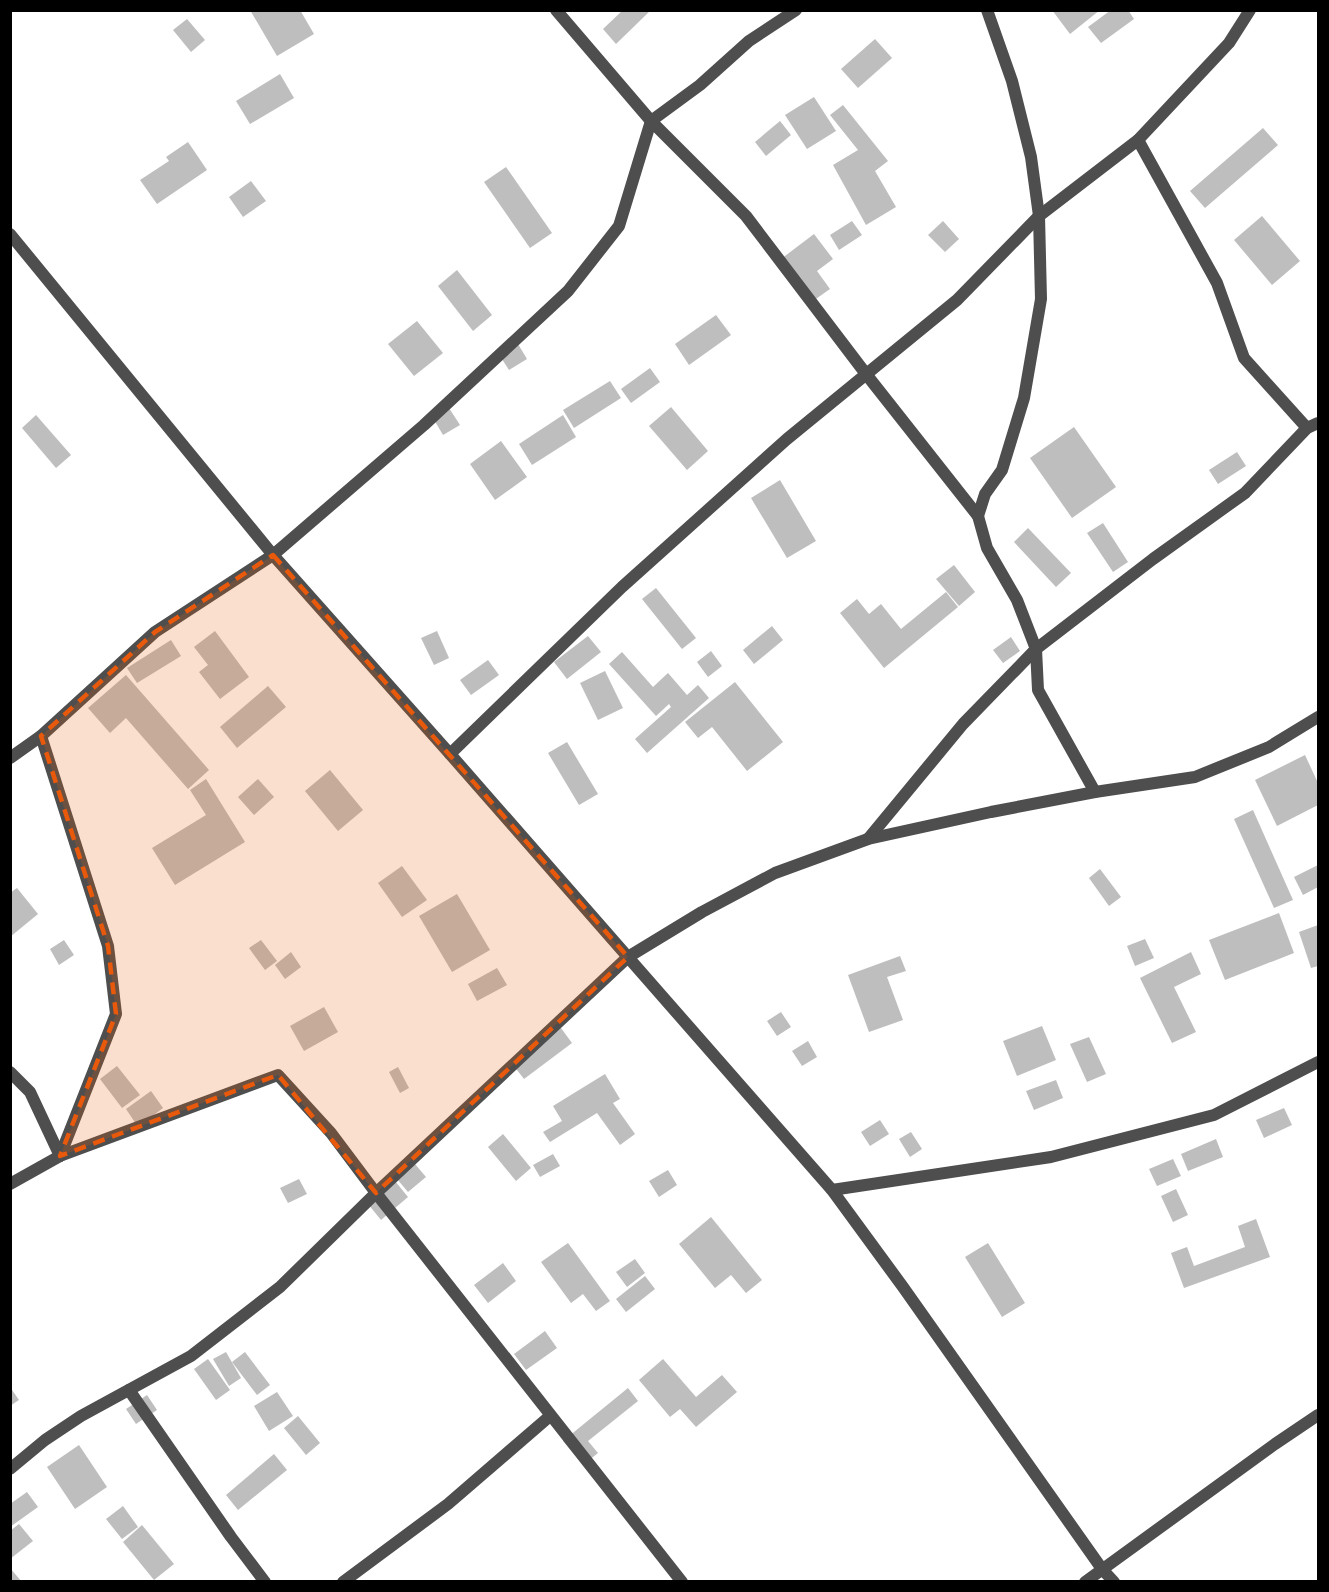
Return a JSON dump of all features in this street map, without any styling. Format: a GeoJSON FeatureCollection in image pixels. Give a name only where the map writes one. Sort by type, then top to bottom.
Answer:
{"type":"FeatureCollection","features":[{"type":"Feature","properties":{"kind":"street"},"geometry":{"type":"LineString","coordinates":[[556,10],[651,121],[746,216],[978,516],[987,548],[1017,600],[1036,649],[1038,690],[1095,792]]}},
{"type":"Feature","properties":{"kind":"street"},"geometry":{"type":"LineString","coordinates":[[10,758],[41,736],[155,632],[273,555],[424,425],[568,291],[619,226],[651,121],[700,85],[749,41],[796,10]]}},
{"type":"Feature","properties":{"kind":"street"},"geometry":{"type":"LineString","coordinates":[[978,516],[985,494],[1002,470],[1024,398],[1041,299],[1039,216],[1031,157],[1012,81],[987,10]]}},
{"type":"Feature","properties":{"kind":"street"},"geometry":{"type":"LineString","coordinates":[[450,754],[622,587],[787,439],[957,300],[1039,216],[1138,140],[1229,43],[1250,10]]}},
{"type":"Feature","properties":{"kind":"street"},"geometry":{"type":"LineString","coordinates":[[868,839],[963,724],[1036,649],[1153,559],[1245,493],[1313,426],[1244,358],[1217,283],[1138,140]]}},
{"type":"Feature","properties":{"kind":"street"},"geometry":{"type":"LineString","coordinates":[[10,234],[273,555],[832,1190],[1102,1569],[1114,1581]]}},
{"type":"Feature","properties":{"kind":"street"},"geometry":{"type":"LineString","coordinates":[[10,1469],[45,1440],[81,1416],[191,1356],[280,1287],[376,1193],[628,957],[702,912],[776,873],[868,839],[1095,792],[1195,777],[1269,747],[1318,717]]}},
{"type":"Feature","properties":{"kind":"street"},"geometry":{"type":"LineString","coordinates":[[41,736],[108,946],[116,1014],[60,1156]]}},
{"type":"Feature","properties":{"kind":"street"},"geometry":{"type":"LineString","coordinates":[[832,1190],[1051,1157],[1214,1115],[1318,1062]]}},
{"type":"Feature","properties":{"kind":"street"},"geometry":{"type":"LineString","coordinates":[[10,1072],[30,1092],[60,1156]]}},
{"type":"Feature","properties":{"kind":"street"},"geometry":{"type":"LineString","coordinates":[[10,1184],[60,1156],[278,1075],[331,1133],[550,1416],[682,1581]]}},
{"type":"Feature","properties":{"kind":"street"},"geometry":{"type":"LineString","coordinates":[[129,1390],[231,1537],[265,1581]]}},
{"type":"Feature","properties":{"kind":"street"},"geometry":{"type":"LineString","coordinates":[[1085,1581],[1275,1443],[1318,1415]]}},
{"type":"Feature","properties":{"kind":"street"},"geometry":{"type":"LineString","coordinates":[[343,1581],[448,1504],[550,1416]]}},
{"type":"Feature","properties":{"kind":"highlighted area"},"geometry":{"type":"Polygon","coordinates":[[[273,555],[628,957],[376,1193],[278,1075],[60,1156],[116,1014],[108,946],[41,736],[155,632],[273,555]]]}},
{"type":"Feature","properties":{"kind":"building"},"geometry":{"type":"Polygon","coordinates":[[[250,10],[300,10],[314,34],[277,56],[250,10]]]}},
{"type":"Feature","properties":{"kind":"building"},"geometry":{"type":"Polygon","coordinates":[[[623,10],[651,10],[616,44],[603,29],[623,10]]]}},
{"type":"Feature","properties":{"kind":"building"},"geometry":{"type":"Polygon","coordinates":[[[1052,10],[1100,10],[1070,34],[1052,10]]]}},
{"type":"Feature","properties":{"kind":"building"},"geometry":{"type":"Polygon","coordinates":[[[1111,10],[1128,10],[1134,19],[1101,43],[1088,27],[1111,10]]]}},
{"type":"Feature","properties":{"kind":"building"},"geometry":{"type":"Polygon","coordinates":[[[187,19],[205,40],[191,52],[173,30],[187,19]]]}},
{"type":"Feature","properties":{"kind":"building"},"geometry":{"type":"Polygon","coordinates":[[[875,39],[892,58],[858,88],[841,69],[875,39]]]}},
{"type":"Feature","properties":{"kind":"building"},"geometry":{"type":"Polygon","coordinates":[[[280,74],[294,98],[250,124],[236,101],[280,74]]]}},
{"type":"Feature","properties":{"kind":"building"},"geometry":{"type":"Polygon","coordinates":[[[814,97],[836,131],[807,149],[785,115],[814,97]]]}},
{"type":"Feature","properties":{"kind":"building"},"geometry":{"type":"Polygon","coordinates":[[[843,105],[888,161],[875,171],[896,207],[866,225],[833,165],[858,150],[830,115],[843,105]]]}},
{"type":"Feature","properties":{"kind":"building"},"geometry":{"type":"Polygon","coordinates":[[[780,121],[791,135],[766,156],[755,142],[780,121]]]}},
{"type":"Feature","properties":{"kind":"building"},"geometry":{"type":"Polygon","coordinates":[[[1263,128],[1278,145],[1205,208],[1190,191],[1263,128]]]}},
{"type":"Feature","properties":{"kind":"building"},"geometry":{"type":"Polygon","coordinates":[[[188,142],[207,170],[157,204],[140,180],[169,161],[166,157],[188,142]]]}},
{"type":"Feature","properties":{"kind":"building"},"geometry":{"type":"Polygon","coordinates":[[[506,167],[552,233],[530,248],[484,182],[506,167]]]}},
{"type":"Feature","properties":{"kind":"building"},"geometry":{"type":"Polygon","coordinates":[[[251,181],[266,201],[243,217],[229,197],[251,181]]]}},
{"type":"Feature","properties":{"kind":"building"},"geometry":{"type":"Polygon","coordinates":[[[1262,216],[1300,261],[1272,285],[1234,240],[1262,216]]]}},
{"type":"Feature","properties":{"kind":"building"},"geometry":{"type":"Polygon","coordinates":[[[852,221],[862,235],[839,250],[830,235],[852,221]]]}},
{"type":"Feature","properties":{"kind":"building"},"geometry":{"type":"Polygon","coordinates":[[[943,221],[959,239],[945,252],[928,235],[943,221]]]}},
{"type":"Feature","properties":{"kind":"building"},"geometry":{"type":"Polygon","coordinates":[[[814,234],[833,259],[817,271],[830,289],[813,301],[781,259],[814,234]]]}},
{"type":"Feature","properties":{"kind":"building"},"geometry":{"type":"Polygon","coordinates":[[[457,270],[492,315],[473,331],[438,286],[457,270]]]}},
{"type":"Feature","properties":{"kind":"building"},"geometry":{"type":"Polygon","coordinates":[[[716,315],[731,335],[689,365],[675,344],[716,315]]]}},
{"type":"Feature","properties":{"kind":"building"},"geometry":{"type":"Polygon","coordinates":[[[417,321],[443,353],[414,376],[388,344],[417,321]]]}},
{"type":"Feature","properties":{"kind":"building"},"geometry":{"type":"Polygon","coordinates":[[[518,344],[527,359],[509,370],[500,356],[518,344]]]}},
{"type":"Feature","properties":{"kind":"building"},"geometry":{"type":"Polygon","coordinates":[[[650,368],[660,382],[631,403],[621,389],[650,368]]]}},
{"type":"Feature","properties":{"kind":"building"},"geometry":{"type":"Polygon","coordinates":[[[610,381],[621,398],[574,428],[563,410],[610,381]]]}},
{"type":"Feature","properties":{"kind":"building"},"geometry":{"type":"Polygon","coordinates":[[[671,407],[708,451],[687,470],[649,426],[671,407]]]}},
{"type":"Feature","properties":{"kind":"building"},"geometry":{"type":"Polygon","coordinates":[[[449,408],[460,425],[443,435],[433,418],[449,408]]]}},
{"type":"Feature","properties":{"kind":"building"},"geometry":{"type":"Polygon","coordinates":[[[36,415],[71,455],[56,468],[22,428],[36,415]]]}},
{"type":"Feature","properties":{"kind":"building"},"geometry":{"type":"Polygon","coordinates":[[[563,415],[576,437],[532,465],[519,444],[563,415]]]}},
{"type":"Feature","properties":{"kind":"building"},"geometry":{"type":"Polygon","coordinates":[[[1074,427],[1116,487],[1072,518],[1030,458],[1074,427]]]}},
{"type":"Feature","properties":{"kind":"building"},"geometry":{"type":"Polygon","coordinates":[[[501,441],[527,477],[495,500],[470,464],[501,441]]]}},
{"type":"Feature","properties":{"kind":"building"},"geometry":{"type":"Polygon","coordinates":[[[1237,452],[1246,466],[1218,484],[1209,470],[1237,452]]]}},
{"type":"Feature","properties":{"kind":"building"},"geometry":{"type":"Polygon","coordinates":[[[780,480],[816,541],[787,558],[751,498],[780,480]]]}},
{"type":"Feature","properties":{"kind":"building"},"geometry":{"type":"Polygon","coordinates":[[[1103,523],[1128,562],[1113,572],[1087,533],[1103,523]]]}},
{"type":"Feature","properties":{"kind":"building"},"geometry":{"type":"Polygon","coordinates":[[[1028,528],[1071,573],[1056,587],[1014,542],[1028,528]]]}},
{"type":"Feature","properties":{"kind":"building"},"geometry":{"type":"Polygon","coordinates":[[[954,565],[975,592],[959,606],[936,579],[954,565]]]}},
{"type":"Feature","properties":{"kind":"building"},"geometry":{"type":"Polygon","coordinates":[[[656,588],[696,638],[682,649],[642,599],[656,588]]]}},
{"type":"Feature","properties":{"kind":"building"},"geometry":{"type":"Polygon","coordinates":[[[946,592],[958,607],[884,668],[840,613],[857,599],[869,614],[881,604],[901,629],[946,592]]]}},
{"type":"Feature","properties":{"kind":"building"},"geometry":{"type":"Polygon","coordinates":[[[772,626],[783,640],[754,664],[743,650],[772,626]]]}},
{"type":"Feature","properties":{"kind":"building"},"geometry":{"type":"Polygon","coordinates":[[[215,631],[249,677],[220,699],[199,672],[208,665],[194,647],[215,631]]]}},
{"type":"Feature","properties":{"kind":"building"},"geometry":{"type":"Polygon","coordinates":[[[437,631],[449,658],[434,665],[421,638],[437,631]]]}},
{"type":"Feature","properties":{"kind":"building"},"geometry":{"type":"Polygon","coordinates":[[[588,636],[601,652],[567,679],[554,662],[588,636]]]}},
{"type":"Feature","properties":{"kind":"building"},"geometry":{"type":"Polygon","coordinates":[[[1011,637],[1020,651],[1003,663],[993,650],[1011,637]]]}},
{"type":"Feature","properties":{"kind":"building"},"geometry":{"type":"Polygon","coordinates":[[[171,640],[181,656],[137,683],[127,668],[171,640]]]}},
{"type":"Feature","properties":{"kind":"building"},"geometry":{"type":"Polygon","coordinates":[[[711,651],[722,666],[708,677],[697,662],[711,651]]]}},
{"type":"Feature","properties":{"kind":"building"},"geometry":{"type":"Polygon","coordinates":[[[622,652],[653,687],[668,673],[687,695],[698,685],[709,698],[647,753],[635,739],[671,707],[669,704],[656,716],[609,664],[622,652]]]}},
{"type":"Feature","properties":{"kind":"building"},"geometry":{"type":"Polygon","coordinates":[[[488,660],[499,675],[471,695],[460,680],[488,660]]]}},
{"type":"Feature","properties":{"kind":"building"},"geometry":{"type":"Polygon","coordinates":[[[605,671],[623,708],[598,720],[580,683],[605,671]]]}},
{"type":"Feature","properties":{"kind":"building"},"geometry":{"type":"Polygon","coordinates":[[[126,675],[209,770],[188,789],[126,718],[110,733],[88,708],[126,675]]]}},
{"type":"Feature","properties":{"kind":"building"},"geometry":{"type":"Polygon","coordinates":[[[735,682],[783,742],[747,771],[712,727],[698,738],[685,722],[735,682]]]}},
{"type":"Feature","properties":{"kind":"building"},"geometry":{"type":"Polygon","coordinates":[[[268,686],[286,707],[237,748],[220,727],[268,686]]]}},
{"type":"Feature","properties":{"kind":"building"},"geometry":{"type":"Polygon","coordinates":[[[567,742],[598,794],[579,805],[548,753],[567,742]]]}},
{"type":"Feature","properties":{"kind":"building"},"geometry":{"type":"Polygon","coordinates":[[[1305,755],[1318,783],[1318,805],[1277,826],[1255,780],[1305,755]]]}},
{"type":"Feature","properties":{"kind":"building"},"geometry":{"type":"Polygon","coordinates":[[[330,770],[363,810],[338,831],[305,791],[330,770]]]}},
{"type":"Feature","properties":{"kind":"building"},"geometry":{"type":"Polygon","coordinates":[[[206,779],[245,842],[175,885],[152,848],[206,815],[190,790],[206,779]]]}},
{"type":"Feature","properties":{"kind":"building"},"geometry":{"type":"Polygon","coordinates":[[[258,779],[274,797],[254,815],[238,797],[258,779]]]}},
{"type":"Feature","properties":{"kind":"building"},"geometry":{"type":"Polygon","coordinates":[[[1253,810],[1293,900],[1274,908],[1234,819],[1253,810]]]}},
{"type":"Feature","properties":{"kind":"building"},"geometry":{"type":"Polygon","coordinates":[[[1318,865],[1318,887],[1303,895],[1294,877],[1318,865]]]}},
{"type":"Feature","properties":{"kind":"building"},"geometry":{"type":"Polygon","coordinates":[[[402,866],[427,900],[402,917],[378,883],[402,866]]]}},
{"type":"Feature","properties":{"kind":"building"},"geometry":{"type":"Polygon","coordinates":[[[1100,869],[1121,897],[1109,906],[1089,878],[1100,869]]]}},
{"type":"Feature","properties":{"kind":"building"},"geometry":{"type":"Polygon","coordinates":[[[17,888],[38,914],[10,937],[10,893],[17,888]]]}},
{"type":"Feature","properties":{"kind":"building"},"geometry":{"type":"Polygon","coordinates":[[[457,894],[490,950],[452,972],[419,916],[457,894]]]}},
{"type":"Feature","properties":{"kind":"building"},"geometry":{"type":"Polygon","coordinates":[[[1279,913],[1294,953],[1225,980],[1209,940],[1279,913]]]}},
{"type":"Feature","properties":{"kind":"building"},"geometry":{"type":"Polygon","coordinates":[[[1318,925],[1318,966],[1311,968],[1299,932],[1318,925]]]}},
{"type":"Feature","properties":{"kind":"building"},"geometry":{"type":"Polygon","coordinates":[[[1145,939],[1154,958],[1135,966],[1127,946],[1145,939]]]}},
{"type":"Feature","properties":{"kind":"building"},"geometry":{"type":"Polygon","coordinates":[[[64,940],[74,955],[59,965],[50,949],[64,940]]]}},
{"type":"Feature","properties":{"kind":"building"},"geometry":{"type":"Polygon","coordinates":[[[261,940],[277,961],[265,970],[249,948],[261,940]]]}},
{"type":"Feature","properties":{"kind":"building"},"geometry":{"type":"Polygon","coordinates":[[[291,952],[301,967],[285,979],[275,965],[291,952]]]}},
{"type":"Feature","properties":{"kind":"building"},"geometry":{"type":"Polygon","coordinates":[[[1191,952],[1201,974],[1174,987],[1196,1032],[1172,1043],[1140,978],[1191,952]]]}},
{"type":"Feature","properties":{"kind":"building"},"geometry":{"type":"Polygon","coordinates":[[[900,956],[906,971],[887,977],[903,1020],[869,1032],[848,975],[900,956]]]}},
{"type":"Feature","properties":{"kind":"building"},"geometry":{"type":"Polygon","coordinates":[[[497,968],[507,985],[477,1001],[468,984],[497,968]]]}},
{"type":"Feature","properties":{"kind":"building"},"geometry":{"type":"Polygon","coordinates":[[[324,1007],[338,1032],[304,1051],[290,1026],[324,1007]]]}},
{"type":"Feature","properties":{"kind":"building"},"geometry":{"type":"Polygon","coordinates":[[[781,1012],[791,1027],[777,1036],[767,1021],[781,1012]]]}},
{"type":"Feature","properties":{"kind":"building"},"geometry":{"type":"Polygon","coordinates":[[[558,1024],[572,1043],[524,1079],[510,1061],[558,1024]]]}},
{"type":"Feature","properties":{"kind":"building"},"geometry":{"type":"Polygon","coordinates":[[[1042,1026],[1056,1060],[1017,1076],[1003,1041],[1042,1026]]]}},
{"type":"Feature","properties":{"kind":"building"},"geometry":{"type":"Polygon","coordinates":[[[1089,1037],[1106,1074],[1087,1082],[1070,1044],[1089,1037]]]}},
{"type":"Feature","properties":{"kind":"building"},"geometry":{"type":"Polygon","coordinates":[[[808,1041],[817,1057],[802,1066],[792,1051],[808,1041]]]}},
{"type":"Feature","properties":{"kind":"building"},"geometry":{"type":"Polygon","coordinates":[[[117,1066],[140,1095],[122,1108],[100,1079],[117,1066]]]}},
{"type":"Feature","properties":{"kind":"building"},"geometry":{"type":"Polygon","coordinates":[[[398,1067],[409,1088],[400,1093],[389,1072],[398,1067]]]}},
{"type":"Feature","properties":{"kind":"building"},"geometry":{"type":"Polygon","coordinates":[[[605,1074],[620,1099],[613,1103],[635,1134],[620,1145],[597,1113],[550,1142],[543,1132],[562,1121],[553,1106],[605,1074]]]}},
{"type":"Feature","properties":{"kind":"building"},"geometry":{"type":"Polygon","coordinates":[[[1056,1080],[1063,1098],[1034,1110],[1026,1091],[1056,1080]]]}},
{"type":"Feature","properties":{"kind":"building"},"geometry":{"type":"Polygon","coordinates":[[[151,1091],[163,1108],[138,1127],[126,1109],[151,1091]]]}},
{"type":"Feature","properties":{"kind":"building"},"geometry":{"type":"Polygon","coordinates":[[[1284,1108],[1292,1125],[1264,1138],[1256,1120],[1284,1108]]]}},
{"type":"Feature","properties":{"kind":"building"},"geometry":{"type":"Polygon","coordinates":[[[880,1120],[889,1134],[870,1146],[861,1132],[880,1120]]]}},
{"type":"Feature","properties":{"kind":"building"},"geometry":{"type":"Polygon","coordinates":[[[911,1132],[922,1149],[910,1157],[899,1139],[911,1132]]]}},
{"type":"Feature","properties":{"kind":"building"},"geometry":{"type":"Polygon","coordinates":[[[503,1134],[531,1168],[516,1181],[488,1147],[503,1134]]]}},
{"type":"Feature","properties":{"kind":"building"},"geometry":{"type":"Polygon","coordinates":[[[1216,1139],[1223,1157],[1188,1171],[1181,1154],[1216,1139]]]}},
{"type":"Feature","properties":{"kind":"building"},"geometry":{"type":"Polygon","coordinates":[[[553,1154],[560,1166],[540,1177],[533,1165],[553,1154]]]}},
{"type":"Feature","properties":{"kind":"building"},"geometry":{"type":"Polygon","coordinates":[[[1173,1159],[1181,1176],[1157,1186],[1149,1169],[1173,1159]]]}},
{"type":"Feature","properties":{"kind":"building"},"geometry":{"type":"Polygon","coordinates":[[[415,1164],[426,1177],[408,1192],[397,1179],[415,1164]]]}},
{"type":"Feature","properties":{"kind":"building"},"geometry":{"type":"Polygon","coordinates":[[[668,1170],[677,1185],[659,1197],[649,1181],[668,1170]]]}},
{"type":"Feature","properties":{"kind":"building"},"geometry":{"type":"Polygon","coordinates":[[[299,1179],[307,1194],[288,1203],[280,1188],[299,1179]]]}},
{"type":"Feature","properties":{"kind":"building"},"geometry":{"type":"Polygon","coordinates":[[[395,1181],[408,1197],[381,1220],[368,1204],[395,1181]]]}},
{"type":"Feature","properties":{"kind":"building"},"geometry":{"type":"Polygon","coordinates":[[[1176,1189],[1188,1215],[1173,1222],[1161,1196],[1176,1189]]]}},
{"type":"Feature","properties":{"kind":"building"},"geometry":{"type":"Polygon","coordinates":[[[711,1217],[762,1280],[746,1293],[731,1275],[715,1288],[679,1244],[711,1217]]]}},
{"type":"Feature","properties":{"kind":"building"},"geometry":{"type":"Polygon","coordinates":[[[1256,1219],[1270,1257],[1184,1288],[1171,1253],[1187,1247],[1194,1266],[1245,1247],[1238,1226],[1256,1219]]]}},
{"type":"Feature","properties":{"kind":"building"},"geometry":{"type":"Polygon","coordinates":[[[568,1243],[610,1301],[596,1311],[583,1294],[571,1303],[541,1262],[568,1243]]]}},
{"type":"Feature","properties":{"kind":"building"},"geometry":{"type":"Polygon","coordinates":[[[988,1243],[1025,1303],[1002,1317],[965,1257],[988,1243]]]}},
{"type":"Feature","properties":{"kind":"building"},"geometry":{"type":"Polygon","coordinates":[[[635,1259],[645,1273],[627,1287],[616,1272],[635,1259]]]}},
{"type":"Feature","properties":{"kind":"building"},"geometry":{"type":"Polygon","coordinates":[[[503,1263],[516,1281],[488,1303],[474,1285],[503,1263]]]}},
{"type":"Feature","properties":{"kind":"building"},"geometry":{"type":"Polygon","coordinates":[[[645,1276],[655,1289],[626,1312],[616,1299],[645,1276]]]}},
{"type":"Feature","properties":{"kind":"building"},"geometry":{"type":"Polygon","coordinates":[[[545,1331],[557,1348],[526,1370],[514,1354],[545,1331]]]}},
{"type":"Feature","properties":{"kind":"building"},"geometry":{"type":"Polygon","coordinates":[[[226,1352],[241,1378],[229,1386],[213,1359],[226,1352]]]}},
{"type":"Feature","properties":{"kind":"building"},"geometry":{"type":"Polygon","coordinates":[[[245,1352],[270,1385],[257,1395],[232,1362],[245,1352]]]}},
{"type":"Feature","properties":{"kind":"building"},"geometry":{"type":"Polygon","coordinates":[[[208,1359],[230,1390],[216,1400],[194,1369],[208,1359]]]}},
{"type":"Feature","properties":{"kind":"building"},"geometry":{"type":"Polygon","coordinates":[[[663,1359],[696,1397],[722,1375],[737,1392],[696,1427],[680,1409],[670,1417],[639,1380],[663,1359]]]}},
{"type":"Feature","properties":{"kind":"building"},"geometry":{"type":"Polygon","coordinates":[[[10,1387],[19,1400],[10,1406],[10,1387]]]}},
{"type":"Feature","properties":{"kind":"building"},"geometry":{"type":"Polygon","coordinates":[[[628,1388],[638,1401],[588,1441],[598,1453],[583,1465],[563,1441],[628,1388]]]}},
{"type":"Feature","properties":{"kind":"building"},"geometry":{"type":"Polygon","coordinates":[[[277,1392],[293,1416],[269,1431],[254,1406],[277,1392]]]}},
{"type":"Feature","properties":{"kind":"building"},"geometry":{"type":"Polygon","coordinates":[[[147,1395],[157,1410],[136,1424],[126,1409],[147,1395]]]}},
{"type":"Feature","properties":{"kind":"building"},"geometry":{"type":"Polygon","coordinates":[[[298,1416],[320,1443],[306,1455],[284,1428],[298,1416]]]}},
{"type":"Feature","properties":{"kind":"building"},"geometry":{"type":"Polygon","coordinates":[[[79,1445],[107,1487],[75,1509],[47,1467],[79,1445]]]}},
{"type":"Feature","properties":{"kind":"building"},"geometry":{"type":"Polygon","coordinates":[[[274,1454],[287,1470],[238,1510],[226,1495],[274,1454]]]}},
{"type":"Feature","properties":{"kind":"building"},"geometry":{"type":"Polygon","coordinates":[[[27,1492],[38,1507],[10,1527],[10,1504],[27,1492]]]}},
{"type":"Feature","properties":{"kind":"building"},"geometry":{"type":"Polygon","coordinates":[[[123,1506],[138,1527],[122,1539],[106,1519],[123,1506]]]}},
{"type":"Feature","properties":{"kind":"building"},"geometry":{"type":"Polygon","coordinates":[[[19,1524],[33,1541],[10,1559],[10,1531],[19,1524]]]}},
{"type":"Feature","properties":{"kind":"building"},"geometry":{"type":"Polygon","coordinates":[[[142,1525],[174,1564],[154,1580],[123,1542],[142,1525]]]}},
{"type":"Feature","properties":{"kind":"building"},"geometry":{"type":"Polygon","coordinates":[[[10,1568],[22,1582],[10,1582],[10,1568]]]}}]}
